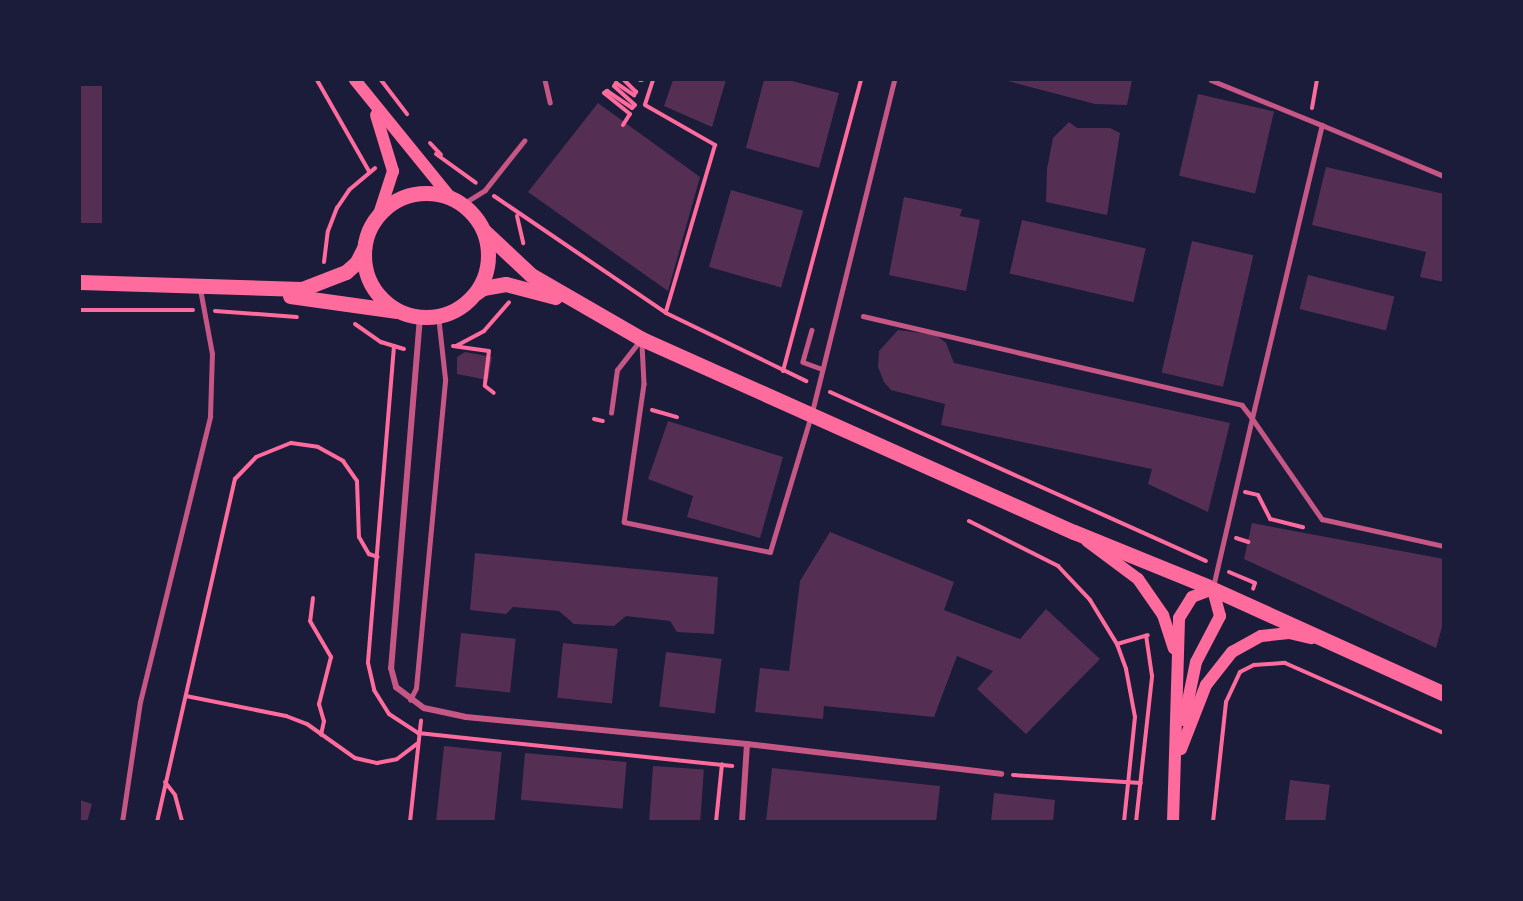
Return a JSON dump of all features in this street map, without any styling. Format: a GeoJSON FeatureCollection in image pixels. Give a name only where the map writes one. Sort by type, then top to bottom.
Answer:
{"type":"FeatureCollection","features":[{"type":"Feature","properties":{"kind":"main road"},"geometry":{"type":"LineString","coordinates":[[358,83],[484,231],[531,275],[591,312],[642,339],[812,412],[1074,532],[1210,588],[1443,694]]}},
{"type":"Feature","properties":{"kind":"main road"},"geometry":{"type":"LineString","coordinates":[[254,290],[302,289],[332,280],[357,262],[392,182],[392,159],[381,126],[358,83]]}},
{"type":"Feature","properties":{"kind":"main road"},"geometry":{"type":"LineString","coordinates":[[379,214],[410,194],[438,193],[457,201]]}},
{"type":"Feature","properties":{"kind":"main road"},"geometry":{"type":"LineString","coordinates":[[476,293],[489,258],[484,231]]}},
{"type":"Feature","properties":{"kind":"main road"},"geometry":{"type":"LineString","coordinates":[[364,245],[364,267],[373,288],[393,308],[420,317]]}},
{"type":"Feature","properties":{"kind":"main road"},"geometry":{"type":"LineString","coordinates":[[80,282],[254,290],[376,307],[420,317],[452,312],[476,293],[496,284],[524,286],[591,312]]}},
{"type":"Feature","properties":{"kind":"main road"},"geometry":{"type":"LineString","coordinates":[[1074,532],[1138,579],[1163,615],[1171,636],[1179,684]]}},
{"type":"Feature","properties":{"kind":"main road"},"geometry":{"type":"LineString","coordinates":[[1173,822],[1182,608],[1202,591],[1210,588]]}},
{"type":"Feature","properties":{"kind":"main road"},"geometry":{"type":"LineString","coordinates":[[1174,782],[1194,669],[1220,616],[1210,588]]}},
{"type":"Feature","properties":{"kind":"main road"},"geometry":{"type":"LineString","coordinates":[[1178,759],[1206,686],[1221,663],[1239,645],[1261,636],[1289,633],[1329,642]]}},
{"type":"Feature","properties":{"kind":"street"},"geometry":{"type":"LineString","coordinates":[[420,317],[391,668],[396,687],[410,700],[424,708],[466,717],[747,744],[1001,774]]}},
{"type":"Feature","properties":{"kind":"street"},"geometry":{"type":"LineString","coordinates":[[742,822],[748,770],[747,744]]}},
{"type":"Feature","properties":{"kind":"lane"},"geometry":{"type":"LineString","coordinates":[[545,80],[550,102]]}},
{"type":"Feature","properties":{"kind":"lane"},"geometry":{"type":"LineString","coordinates":[[642,339],[644,384],[624,522],[771,552],[812,412],[894,80]]}},
{"type":"Feature","properties":{"kind":"lane"},"geometry":{"type":"LineString","coordinates":[[1211,80],[1443,176]]}},
{"type":"Feature","properties":{"kind":"lane"},"geometry":{"type":"LineString","coordinates":[[1210,588],[1322,125]]}},
{"type":"Feature","properties":{"kind":"lane"},"geometry":{"type":"LineString","coordinates":[[457,201],[485,190],[524,141]]}},
{"type":"Feature","properties":{"kind":"lane"},"geometry":{"type":"LineString","coordinates":[[122,822],[140,702],[210,416],[212,354],[199,286]]}},
{"type":"Feature","properties":{"kind":"lane"},"geometry":{"type":"LineString","coordinates":[[410,700],[416,688],[445,379],[438,316]]}},
{"type":"Feature","properties":{"kind":"lane"},"geometry":{"type":"LineString","coordinates":[[863,316],[1242,405],[1322,519],[1443,546]]}},
{"type":"Feature","properties":{"kind":"lane"},"geometry":{"type":"LineString","coordinates":[[812,330],[803,362],[822,369]]}},
{"type":"Feature","properties":{"kind":"lane"},"geometry":{"type":"LineString","coordinates":[[611,413],[617,370],[642,339]]}},
{"type":"Feature","properties":{"kind":"path"},"geometry":{"type":"LineString","coordinates":[[317,80],[369,171],[336,208],[328,231],[324,262]]}},
{"type":"Feature","properties":{"kind":"path"},"geometry":{"type":"LineString","coordinates":[[381,80],[413,122]]}},
{"type":"Feature","properties":{"kind":"path"},"geometry":{"type":"LineString","coordinates":[[622,125],[630,114],[604,93],[607,91],[633,108],[635,105],[614,86],[616,83],[634,95],[636,92],[624,80]]}},
{"type":"Feature","properties":{"kind":"path"},"geometry":{"type":"LineString","coordinates":[[653,80],[645,105],[715,145],[666,313]]}},
{"type":"Feature","properties":{"kind":"path"},"geometry":{"type":"LineString","coordinates":[[783,371],[861,80]]}},
{"type":"Feature","properties":{"kind":"path"},"geometry":{"type":"LineString","coordinates":[[427,139],[441,156],[468,177]]}},
{"type":"Feature","properties":{"kind":"path"},"geometry":{"type":"LineString","coordinates":[[431,153],[441,156]]}},
{"type":"Feature","properties":{"kind":"path"},"geometry":{"type":"LineString","coordinates":[[499,200],[517,215],[666,313],[783,371],[1205,561]]}},
{"type":"Feature","properties":{"kind":"path"},"geometry":{"type":"LineString","coordinates":[[517,215],[524,246]]}},
{"type":"Feature","properties":{"kind":"path"},"geometry":{"type":"LineString","coordinates":[[494,393],[485,386],[489,351],[456,346],[484,332],[505,311]]}},
{"type":"Feature","properties":{"kind":"path"},"geometry":{"type":"LineString","coordinates":[[352,322],[400,348]]}},
{"type":"Feature","properties":{"kind":"path"},"geometry":{"type":"LineString","coordinates":[[394,346],[368,663],[374,690],[389,714],[418,733],[722,764],[748,770]]}},
{"type":"Feature","properties":{"kind":"path"},"geometry":{"type":"LineString","coordinates":[[646,417],[649,409],[677,417]]}},
{"type":"Feature","properties":{"kind":"path"},"geometry":{"type":"LineString","coordinates":[[157,822],[228,496],[235,479],[256,457],[291,443],[318,447],[343,461],[357,481],[362,547],[378,557]]}},
{"type":"Feature","properties":{"kind":"path"},"geometry":{"type":"LineString","coordinates":[[1258,495],[1270,519],[1303,527]]}},
{"type":"Feature","properties":{"kind":"path"},"geometry":{"type":"LineString","coordinates":[[969,521],[1058,566],[1090,600],[1117,644],[1126,669],[1134,717],[1124,822]]}},
{"type":"Feature","properties":{"kind":"path"},"geometry":{"type":"LineString","coordinates":[[313,598],[310,621],[331,657],[319,704],[324,721],[321,735]]}},
{"type":"Feature","properties":{"kind":"path"},"geometry":{"type":"LineString","coordinates":[[1117,644],[1146,635],[1152,676],[1136,822]]}},
{"type":"Feature","properties":{"kind":"path"},"geometry":{"type":"LineString","coordinates":[[1213,822],[1226,702],[1240,672],[1254,665],[1285,663],[1443,733]]}},
{"type":"Feature","properties":{"kind":"path"},"geometry":{"type":"LineString","coordinates":[[186,696],[286,716],[307,724],[355,758],[377,764],[397,759],[417,744]]}},
{"type":"Feature","properties":{"kind":"path"},"geometry":{"type":"LineString","coordinates":[[410,822],[418,733],[424,708]]}},
{"type":"Feature","properties":{"kind":"path"},"geometry":{"type":"LineString","coordinates":[[716,822],[722,764]]}},
{"type":"Feature","properties":{"kind":"path"},"geometry":{"type":"LineString","coordinates":[[1001,774],[1128,785],[1141,783]]}},
{"type":"Feature","properties":{"kind":"path"},"geometry":{"type":"LineString","coordinates":[[164,782],[176,795],[182,822]]}},
{"type":"Feature","properties":{"kind":"building"},"geometry":{"type":"Polygon","coordinates":[[[673,80],[726,80],[712,127],[664,106],[673,80]]]}},
{"type":"Feature","properties":{"kind":"building"},"geometry":{"type":"Polygon","coordinates":[[[764,80],[788,80],[839,93],[819,168],[746,148],[764,80]]]}},
{"type":"Feature","properties":{"kind":"building"},"geometry":{"type":"Polygon","coordinates":[[[1004,80],[1132,80],[1127,105],[1095,104],[1004,80]]]}},
{"type":"Feature","properties":{"kind":"building"},"geometry":{"type":"Polygon","coordinates":[[[80,86],[102,86],[102,223],[80,223],[80,86]]]}},
{"type":"Feature","properties":{"kind":"building"},"geometry":{"type":"Polygon","coordinates":[[[1198,94],[1274,112],[1255,193],[1179,176],[1198,94]]]}},
{"type":"Feature","properties":{"kind":"building"},"geometry":{"type":"Polygon","coordinates":[[[598,103],[700,177],[668,291],[528,192],[598,103]]]}},
{"type":"Feature","properties":{"kind":"building"},"geometry":{"type":"Polygon","coordinates":[[[1069,122],[1077,128],[1110,128],[1120,133],[1107,215],[1046,202],[1047,169],[1053,138],[1069,122]]]}},
{"type":"Feature","properties":{"kind":"building"},"geometry":{"type":"Polygon","coordinates":[[[1326,167],[1444,194],[1444,282],[1420,277],[1426,252],[1312,225],[1326,167]]]}},
{"type":"Feature","properties":{"kind":"building"},"geometry":{"type":"Polygon","coordinates":[[[731,190],[803,211],[781,288],[709,267],[731,190]]]}},
{"type":"Feature","properties":{"kind":"building"},"geometry":{"type":"Polygon","coordinates":[[[904,197],[962,209],[960,216],[980,220],[966,291],[889,275],[904,197]]]}},
{"type":"Feature","properties":{"kind":"building"},"geometry":{"type":"Polygon","coordinates":[[[1022,220],[1146,249],[1133,302],[1010,274],[1022,220]]]}},
{"type":"Feature","properties":{"kind":"building"},"geometry":{"type":"Polygon","coordinates":[[[1192,241],[1253,255],[1223,387],[1162,373],[1192,241]]]}},
{"type":"Feature","properties":{"kind":"building"},"geometry":{"type":"Polygon","coordinates":[[[1308,275],[1394,297],[1386,330],[1300,309],[1308,275]]]}},
{"type":"Feature","properties":{"kind":"building"},"geometry":{"type":"Polygon","coordinates":[[[898,330],[936,335],[946,343],[954,363],[1230,423],[1208,512],[1148,484],[1152,469],[941,425],[945,404],[891,390],[884,382],[878,367],[879,351],[898,330]]]}},
{"type":"Feature","properties":{"kind":"building"},"geometry":{"type":"Polygon","coordinates":[[[465,352],[492,357],[488,380],[457,374],[457,357],[465,352]]]}},
{"type":"Feature","properties":{"kind":"building"},"geometry":{"type":"Polygon","coordinates":[[[668,421],[783,457],[760,538],[687,517],[693,496],[648,479],[668,421]]]}},
{"type":"Feature","properties":{"kind":"building"},"geometry":{"type":"Polygon","coordinates":[[[1252,523],[1444,559],[1444,620],[1436,648],[1244,559],[1252,523]]]}},
{"type":"Feature","properties":{"kind":"building"},"geometry":{"type":"Polygon","coordinates":[[[830,532],[954,582],[944,610],[1020,639],[1046,609],[1100,659],[1026,734],[977,689],[993,671],[957,656],[934,717],[824,706],[823,719],[755,712],[760,668],[789,671],[800,581],[830,532]]]}},
{"type":"Feature","properties":{"kind":"building"},"geometry":{"type":"Polygon","coordinates":[[[475,553],[718,577],[714,634],[677,632],[670,621],[626,616],[614,626],[574,624],[559,611],[513,607],[506,614],[470,610],[475,553]]]}},
{"type":"Feature","properties":{"kind":"building"},"geometry":{"type":"Polygon","coordinates":[[[461,633],[516,639],[510,692],[455,687],[461,633]]]}},
{"type":"Feature","properties":{"kind":"building"},"geometry":{"type":"Polygon","coordinates":[[[563,643],[618,649],[612,703],[557,698],[563,643]]]}},
{"type":"Feature","properties":{"kind":"building"},"geometry":{"type":"Polygon","coordinates":[[[666,652],[722,659],[715,713],[659,707],[666,652]]]}},
{"type":"Feature","properties":{"kind":"building"},"geometry":{"type":"Polygon","coordinates":[[[444,746],[502,752],[494,822],[436,822],[444,746]]]}},
{"type":"Feature","properties":{"kind":"building"},"geometry":{"type":"Polygon","coordinates":[[[525,753],[627,762],[623,809],[521,800],[525,753]]]}},
{"type":"Feature","properties":{"kind":"building"},"geometry":{"type":"Polygon","coordinates":[[[653,766],[704,770],[700,822],[649,822],[653,766]]]}},
{"type":"Feature","properties":{"kind":"building"},"geometry":{"type":"Polygon","coordinates":[[[772,768],[940,786],[936,822],[766,822],[772,768]]]}},
{"type":"Feature","properties":{"kind":"building"},"geometry":{"type":"Polygon","coordinates":[[[1290,780],[1330,785],[1325,822],[1285,822],[1290,780]]]}},
{"type":"Feature","properties":{"kind":"building"},"geometry":{"type":"Polygon","coordinates":[[[994,793],[1055,800],[1053,822],[991,822],[994,793]]]}},
{"type":"Feature","properties":{"kind":"building"},"geometry":{"type":"Polygon","coordinates":[[[80,800],[92,804],[87,822],[80,822],[80,800]]]}}]}
